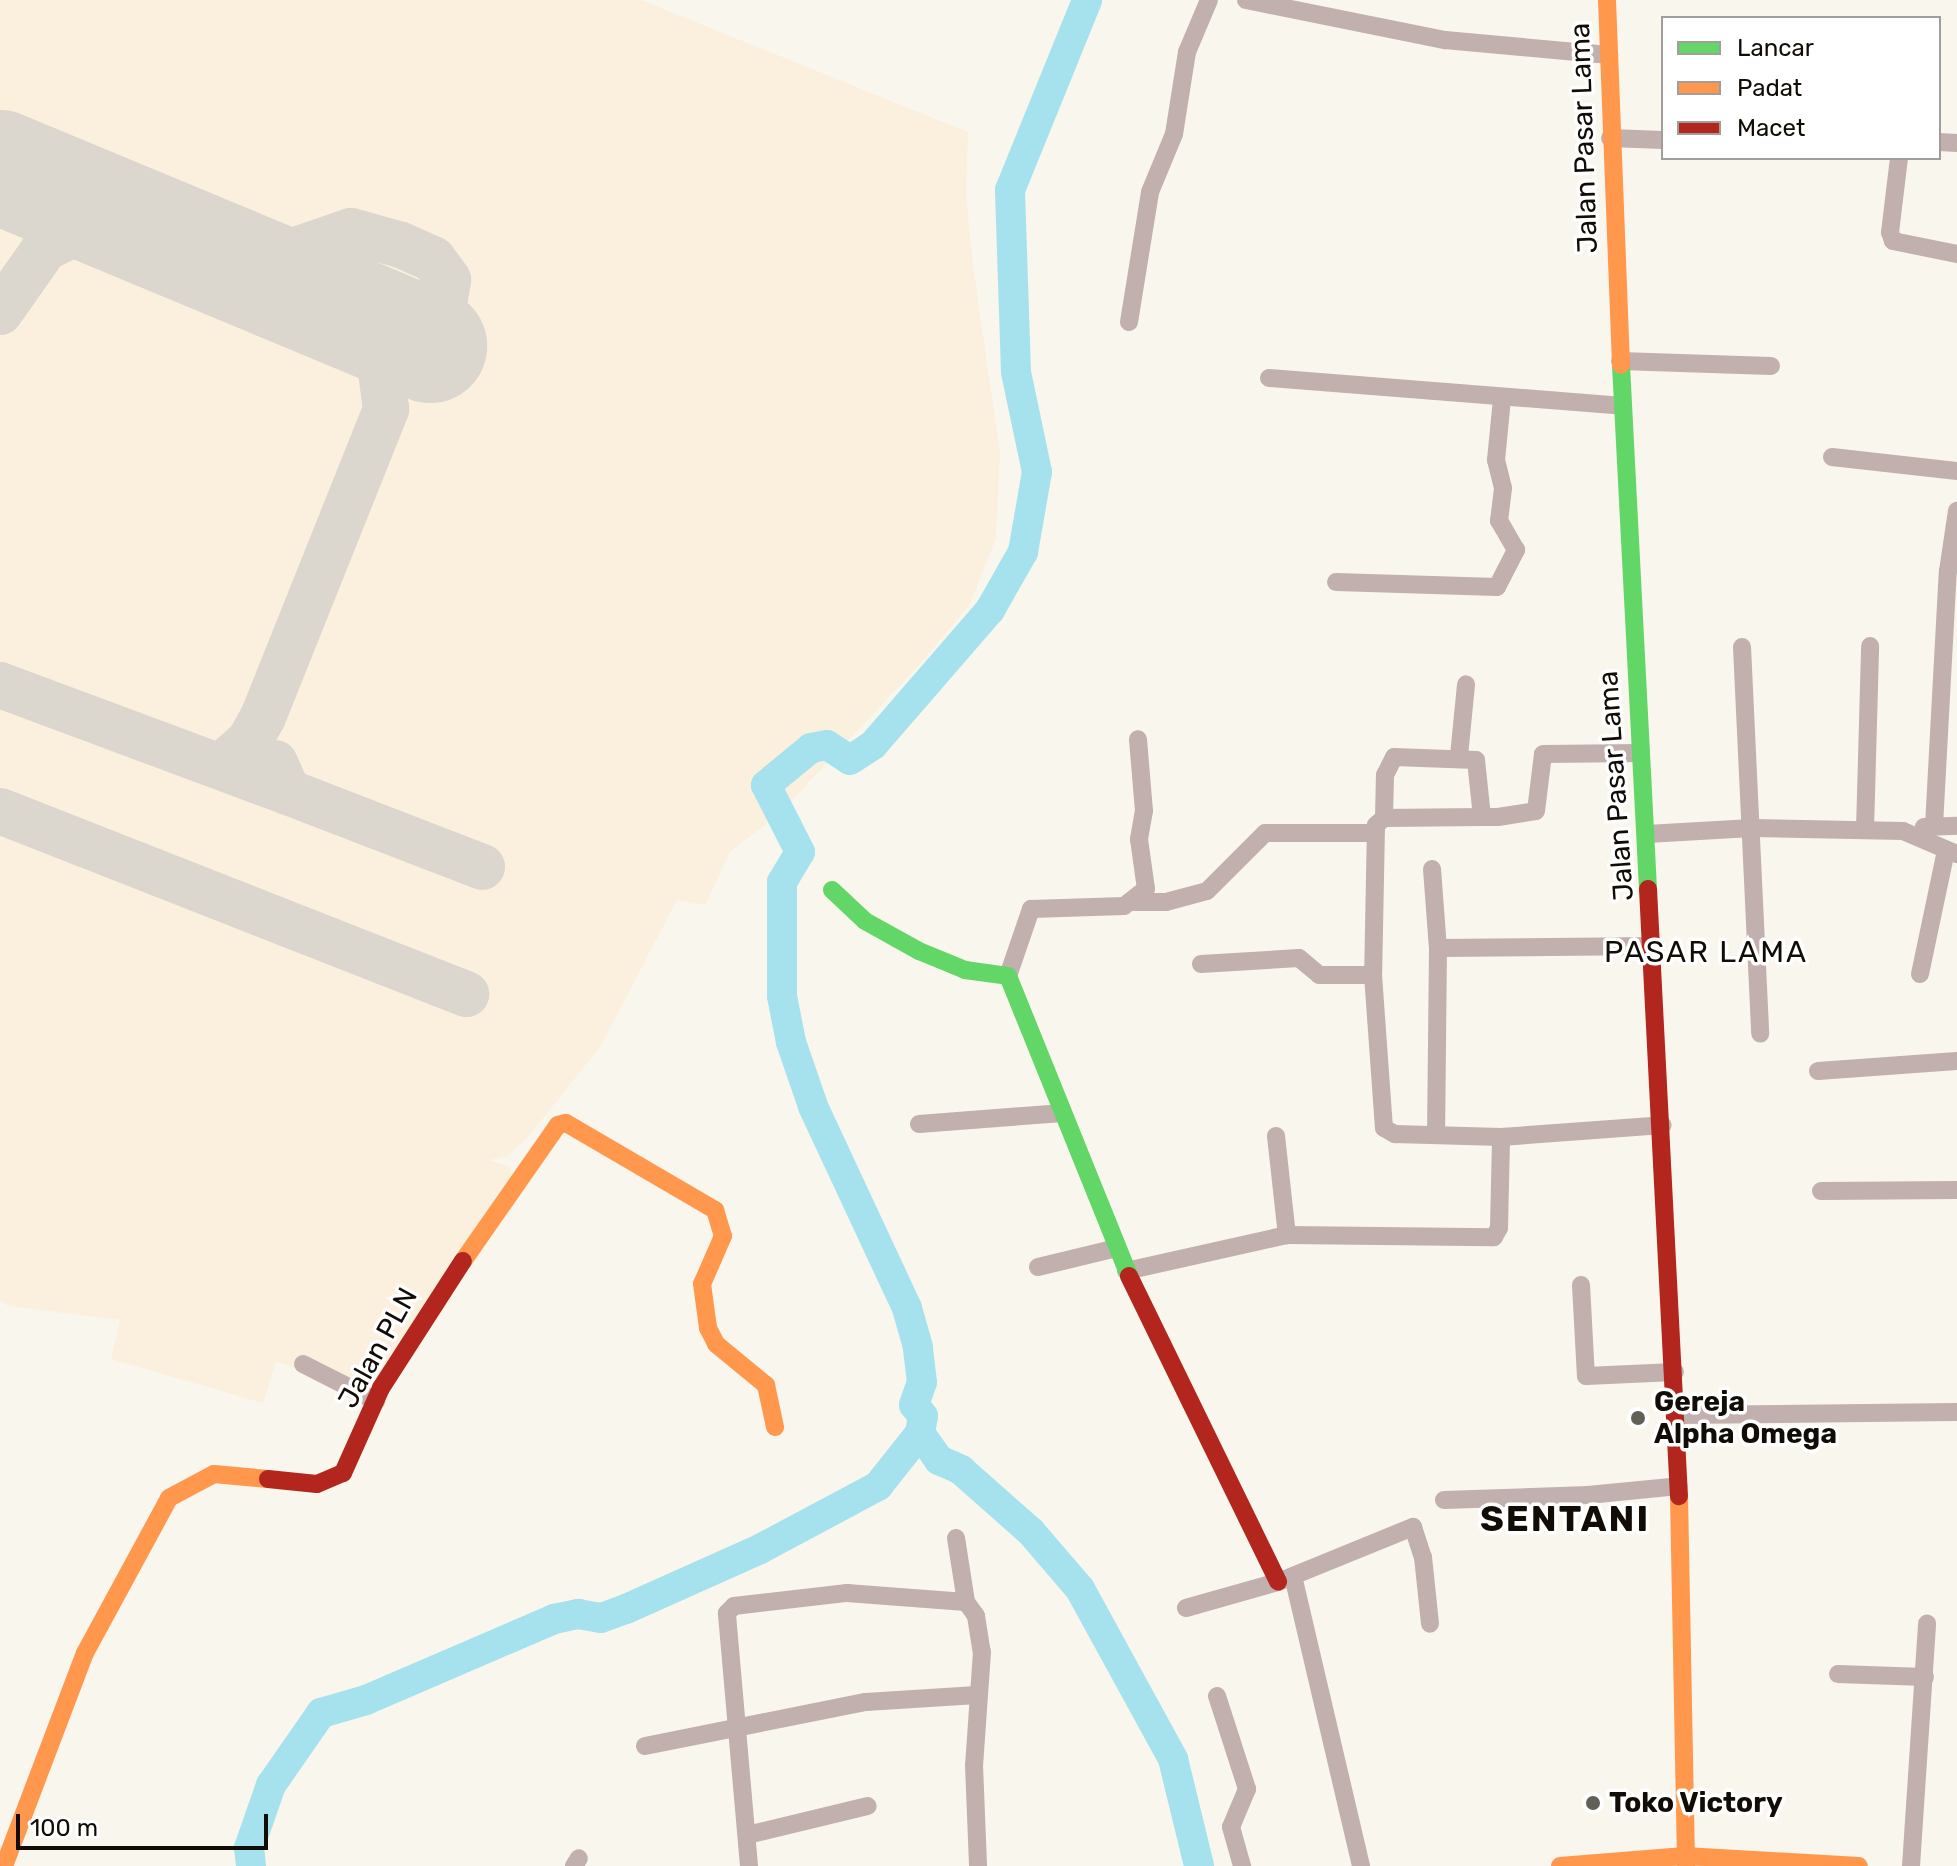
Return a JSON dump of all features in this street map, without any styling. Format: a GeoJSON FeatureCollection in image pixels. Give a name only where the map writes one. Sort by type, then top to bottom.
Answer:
{"type":"FeatureCollection","features":[{"type":"Feature","properties":{"kind":"main road","name":"Jalan Pasar Lama"},"geometry":{"type":"LineString","coordinates":[[1607,0],[1620,361],[1641,753],[1655,946],[1677,1415],[1685,1861]]}},
{"type":"Feature","properties":{"kind":"main road"},"geometry":{"type":"LineString","coordinates":[[832,890],[865,921],[919,951],[965,970],[1008,976],[1126,1271],[1285,1579]]}},
{"type":"Feature","properties":{"kind":"main road","name":"Jalan PLN"},"geometry":{"type":"LineString","coordinates":[[4,1866],[6,1840],[85,1653],[169,1498],[198,1478],[214,1474],[332,1482],[352,1459],[376,1401],[427,1313],[550,1134],[566,1123],[715,1210],[723,1236],[702,1284],[708,1328],[716,1344],[766,1385],[775,1427]]}},
{"type":"Feature","properties":{"kind":"main road"},"geometry":{"type":"LineString","coordinates":[[1560,1866],[1685,1861],[1859,1866]]}},
{"type":"Feature","properties":{"kind":"street"},"geometry":{"type":"LineString","coordinates":[[1129,322],[1150,192],[1174,134],[1187,52],[1209,0]]}},
{"type":"Feature","properties":{"kind":"street"},"geometry":{"type":"LineString","coordinates":[[1246,0],[1282,4],[1445,40],[1609,55]]}},
{"type":"Feature","properties":{"kind":"street"},"geometry":{"type":"LineString","coordinates":[[1610,138],[1661,140]]}},
{"type":"Feature","properties":{"kind":"street"},"geometry":{"type":"LineString","coordinates":[[1899,160],[1890,232],[1893,241],[1957,254]]}},
{"type":"Feature","properties":{"kind":"street"},"geometry":{"type":"LineString","coordinates":[[1620,361],[1771,366]]}},
{"type":"Feature","properties":{"kind":"street"},"geometry":{"type":"LineString","coordinates":[[1269,378],[1502,399],[1623,406]]}},
{"type":"Feature","properties":{"kind":"street"},"geometry":{"type":"LineString","coordinates":[[1336,582],[1497,587],[1516,550],[1499,521],[1503,488],[1496,460],[1502,399]]}},
{"type":"Feature","properties":{"kind":"street"},"geometry":{"type":"LineString","coordinates":[[1832,457],[1957,471]]}},
{"type":"Feature","properties":{"kind":"street"},"geometry":{"type":"LineString","coordinates":[[1934,826],[1950,684],[1957,511]]}},
{"type":"Feature","properties":{"kind":"street"},"geometry":{"type":"LineString","coordinates":[[1865,830],[1870,646]]}},
{"type":"Feature","properties":{"kind":"street"},"geometry":{"type":"LineString","coordinates":[[1742,647],[1760,1034]]}},
{"type":"Feature","properties":{"kind":"street"},"geometry":{"type":"LineString","coordinates":[[1459,756],[1466,684]]}},
{"type":"Feature","properties":{"kind":"street"},"geometry":{"type":"LineString","coordinates":[[1134,902],[1147,881],[1139,839],[1144,811],[1138,739]]}},
{"type":"Feature","properties":{"kind":"street"},"geometry":{"type":"LineString","coordinates":[[1008,976],[1031,909],[1112,908],[1134,902],[1166,902],[1207,891],[1265,833],[1536,811],[1543,754],[1641,753]]}},
{"type":"Feature","properties":{"kind":"street"},"geometry":{"type":"LineString","coordinates":[[1482,817],[1478,764],[1459,756],[1391,759],[1379,826],[1373,975],[1384,1128],[1395,1134],[1501,1137],[1663,1125]]}},
{"type":"Feature","properties":{"kind":"street"},"geometry":{"type":"LineString","coordinates":[[1647,834],[1752,828],[1903,831],[1957,826]]}},
{"type":"Feature","properties":{"kind":"street"},"geometry":{"type":"LineString","coordinates":[[1903,831],[1952,853],[1920,974]]}},
{"type":"Feature","properties":{"kind":"street"},"geometry":{"type":"LineString","coordinates":[[1432,869],[1438,948],[1436,1135]]}},
{"type":"Feature","properties":{"kind":"street"},"geometry":{"type":"LineString","coordinates":[[1438,948],[1655,946]]}},
{"type":"Feature","properties":{"kind":"street"},"geometry":{"type":"LineString","coordinates":[[1201,964],[1299,958],[1319,975],[1373,975]]}},
{"type":"Feature","properties":{"kind":"street"},"geometry":{"type":"LineString","coordinates":[[1818,1071],[1957,1061]]}},
{"type":"Feature","properties":{"kind":"street"},"geometry":{"type":"LineString","coordinates":[[919,1124],[1063,1113]]}},
{"type":"Feature","properties":{"kind":"street"},"geometry":{"type":"LineString","coordinates":[[1276,1136],[1287,1235]]}},
{"type":"Feature","properties":{"kind":"street"},"geometry":{"type":"LineString","coordinates":[[1126,1271],[1287,1235],[1494,1237],[1499,1228],[1501,1137]]}},
{"type":"Feature","properties":{"kind":"street"},"geometry":{"type":"LineString","coordinates":[[1821,1191],[1957,1190]]}},
{"type":"Feature","properties":{"kind":"street"},"geometry":{"type":"LineString","coordinates":[[1038,1267],[1117,1248]]}},
{"type":"Feature","properties":{"kind":"street"},"geometry":{"type":"LineString","coordinates":[[1581,1285],[1586,1376],[1675,1372]]}},
{"type":"Feature","properties":{"kind":"street"},"geometry":{"type":"LineString","coordinates":[[303,1364],[376,1401]]}},
{"type":"Feature","properties":{"kind":"street"},"geometry":{"type":"LineString","coordinates":[[1677,1415],[1957,1412]]}},
{"type":"Feature","properties":{"kind":"street"},"geometry":{"type":"LineString","coordinates":[[1444,1500],[1588,1495],[1679,1486]]}},
{"type":"Feature","properties":{"kind":"street"},"geometry":{"type":"LineString","coordinates":[[1186,1608],[1285,1579],[1413,1527],[1423,1557],[1430,1624]]}},
{"type":"Feature","properties":{"kind":"street"},"geometry":{"type":"LineString","coordinates":[[956,1538],[966,1602],[981,1628],[977,1695],[978,1866]]}},
{"type":"Feature","properties":{"kind":"street"},"geometry":{"type":"LineString","coordinates":[[1285,1579],[1361,1866]]}},
{"type":"Feature","properties":{"kind":"street"},"geometry":{"type":"LineString","coordinates":[[749,1866],[726,1620],[730,1608],[847,1593],[966,1602]]}},
{"type":"Feature","properties":{"kind":"street"},"geometry":{"type":"LineString","coordinates":[[1911,1866],[1927,1624]]}},
{"type":"Feature","properties":{"kind":"street"},"geometry":{"type":"LineString","coordinates":[[1838,1674],[1925,1677]]}},
{"type":"Feature","properties":{"kind":"street"},"geometry":{"type":"LineString","coordinates":[[645,1746],[866,1702],[977,1695]]}},
{"type":"Feature","properties":{"kind":"street"},"geometry":{"type":"LineString","coordinates":[[1217,1696],[1247,1789],[1231,1827],[1242,1866]]}},
{"type":"Feature","properties":{"kind":"street"},"geometry":{"type":"LineString","coordinates":[[747,1835],[868,1806]]}},
{"type":"Feature","properties":{"kind":"shaded area"},"geometry":{"type":"Polygon","coordinates":[[[0,0],[641,0],[968,132],[966,195],[973,266],[1000,453],[996,538],[970,604],[922,662],[778,815],[730,852],[705,905],[677,900],[600,1047],[528,1137],[508,1156],[490,1160],[510,1167],[512,1175],[367,1393],[276,1361],[263,1403],[111,1359],[120,1320],[8,1306],[0,1300],[0,0]]]}},
{"type":"Feature","properties":{"kind":"waterway"},"geometry":{"type":"LineString","coordinates":[[251,1866],[249,1848],[271,1785],[321,1713],[366,1700],[554,1619],[578,1614],[601,1618],[626,1609],[760,1549],[878,1486],[920,1433],[923,1416],[914,1405],[922,1382],[918,1347],[907,1308],[813,1106],[791,1042],[782,996],[782,882],[800,852],[766,785],[811,748],[827,745],[850,760],[873,745],[990,610],[1023,552],[1037,472],[1016,372],[1010,190],[1087,0]]}},
{"type":"Feature","properties":{"kind":"waterway"},"geometry":{"type":"LineString","coordinates":[[920,1433],[939,1460],[961,1470],[1031,1532],[1080,1589],[1173,1759],[1199,1866]]}},
{"type":"Feature","properties":{"kind":"taxiway"},"geometry":{"type":"LineString","coordinates":[[26,178],[42,196],[48,214],[45,248]]}},
{"type":"Feature","properties":{"kind":"taxiway"},"geometry":{"type":"LineString","coordinates":[[0,312],[45,248],[92,225],[140,225]]}},
{"type":"Feature","properties":{"kind":"taxiway"},"geometry":{"type":"LineString","coordinates":[[243,268],[351,231],[401,245],[433,259],[448,280],[444,305],[427,344]]}},
{"type":"Feature","properties":{"kind":"taxiway"},"geometry":{"type":"LineString","coordinates":[[221,766],[249,742],[263,717],[386,409],[380,364],[344,310]]}},
{"type":"Feature","properties":{"kind":"taxiway"},"geometry":{"type":"LineString","coordinates":[[0,685],[288,792]]}},
{"type":"Feature","properties":{"kind":"taxiway"},"geometry":{"type":"LineString","coordinates":[[275,763],[288,792],[482,867]]}},
{"type":"Feature","properties":{"kind":"taxiway"},"geometry":{"type":"LineString","coordinates":[[0,811],[466,994]]}},
{"type":"Feature","properties":{"kind":"runway"},"geometry":{"type":"LineString","coordinates":[[0,167],[430,346]]}},
{"type":"Feature","properties":{"kind":"traffic: fast"},"geometry":{"type":"LineString","coordinates":[[1621,365],[1648,889]]}},
{"type":"Feature","properties":{"kind":"traffic: fast"},"geometry":{"type":"LineString","coordinates":[[832,890],[865,921],[919,951],[965,970],[1008,976],[1129,1276]]}},
{"type":"Feature","properties":{"kind":"traffic: slow"},"geometry":{"type":"LineString","coordinates":[[1607,0],[1621,365]]}},
{"type":"Feature","properties":{"kind":"traffic: slow"},"geometry":{"type":"LineString","coordinates":[[463,1261],[558,1125],[566,1123],[715,1210],[723,1236],[702,1284],[708,1328],[716,1344],[766,1385],[775,1427]]}},
{"type":"Feature","properties":{"kind":"traffic: slow"},"geometry":{"type":"LineString","coordinates":[[4,1866],[85,1653],[169,1498],[214,1474],[268,1479]]}},
{"type":"Feature","properties":{"kind":"traffic: slow"},"geometry":{"type":"LineString","coordinates":[[1679,1496],[1686,1866]]}},
{"type":"Feature","properties":{"kind":"traffic: slow"},"geometry":{"type":"LineString","coordinates":[[1560,1866],[1685,1856],[1859,1866]]}},
{"type":"Feature","properties":{"kind":"traffic: jam"},"geometry":{"type":"LineString","coordinates":[[1648,889],[1679,1496]]}},
{"type":"Feature","properties":{"kind":"traffic: jam"},"geometry":{"type":"LineString","coordinates":[[268,1479],[317,1484],[343,1473],[381,1388],[463,1261]]}},
{"type":"Feature","properties":{"kind":"traffic: jam"},"geometry":{"type":"LineString","coordinates":[[1129,1276],[1278,1582]]}},
{"type":"Feature","properties":{"kind":"place","name":"Gereja Alpha Omega"},"geometry":{"type":"Point","coordinates":[1638,1418]}},
{"type":"Feature","properties":{"kind":"place","name":"Toko Victory"},"geometry":{"type":"Point","coordinates":[1593,1803]}},
{"type":"Feature","properties":{"kind":"district","name":"PASAR LAMA"},"geometry":{"type":"Point","coordinates":[1706,952]}},
{"type":"Feature","properties":{"kind":"district","name":"SENTANI"},"geometry":{"type":"Point","coordinates":[1565,1519]}}]}
